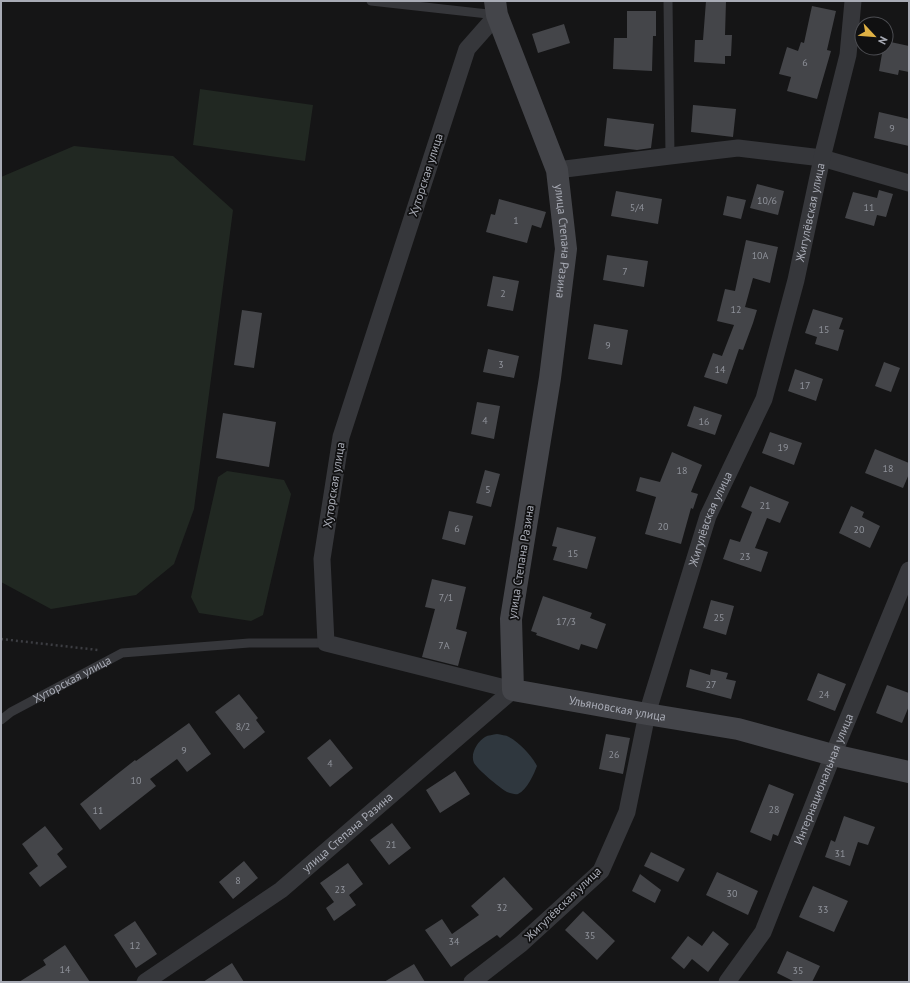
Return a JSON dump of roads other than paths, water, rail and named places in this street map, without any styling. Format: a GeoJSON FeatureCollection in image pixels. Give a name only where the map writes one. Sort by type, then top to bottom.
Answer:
{"type":"FeatureCollection","features":[{"type":"Feature","properties":{"kind":"street","name":"Жигулёвская улица"},"geometry":{"type":"LineString","coordinates":[[472,982],[521,944],[601,871],[627,812],[647,714],[708,516],[764,399],[796,280],[822,158],[848,55],[853,1]]}},
{"type":"Feature","properties":{"kind":"street","name":"улица Степана Разина"},"geometry":{"type":"LineString","coordinates":[[145,982],[281,890],[513,690],[511,619],[550,378],[566,249],[556,170],[496,8]]}},
{"type":"Feature","properties":{"kind":"street","name":"Хуторская улица"},"geometry":{"type":"LineString","coordinates":[[326,643],[322,559],[341,436],[467,49],[496,8]]}},
{"type":"Feature","properties":{"kind":"street"},"geometry":{"type":"LineString","coordinates":[[556,170],[738,148],[822,158],[909,183]]}},
{"type":"Feature","properties":{"kind":"street","name":"Интернациональная улица"},"geometry":{"type":"LineString","coordinates":[[727,982],[763,932],[833,755],[909,570]]}},
{"type":"Feature","properties":{"kind":"street","name":"Ульяновская улица"},"geometry":{"type":"LineString","coordinates":[[326,643],[513,690],[738,729],[833,755],[909,772]]}},
{"type":"Feature","properties":{"kind":"lane"},"geometry":{"type":"LineString","coordinates":[[371,1],[496,8]]}},
{"type":"Feature","properties":{"kind":"lane"},"geometry":{"type":"LineString","coordinates":[[668,1],[670,156]]}},
{"type":"Feature","properties":{"kind":"lane","name":"Хуторская улица"},"geometry":{"type":"LineString","coordinates":[[1,720],[11,712],[122,653],[249,643],[326,643]]}}]}
